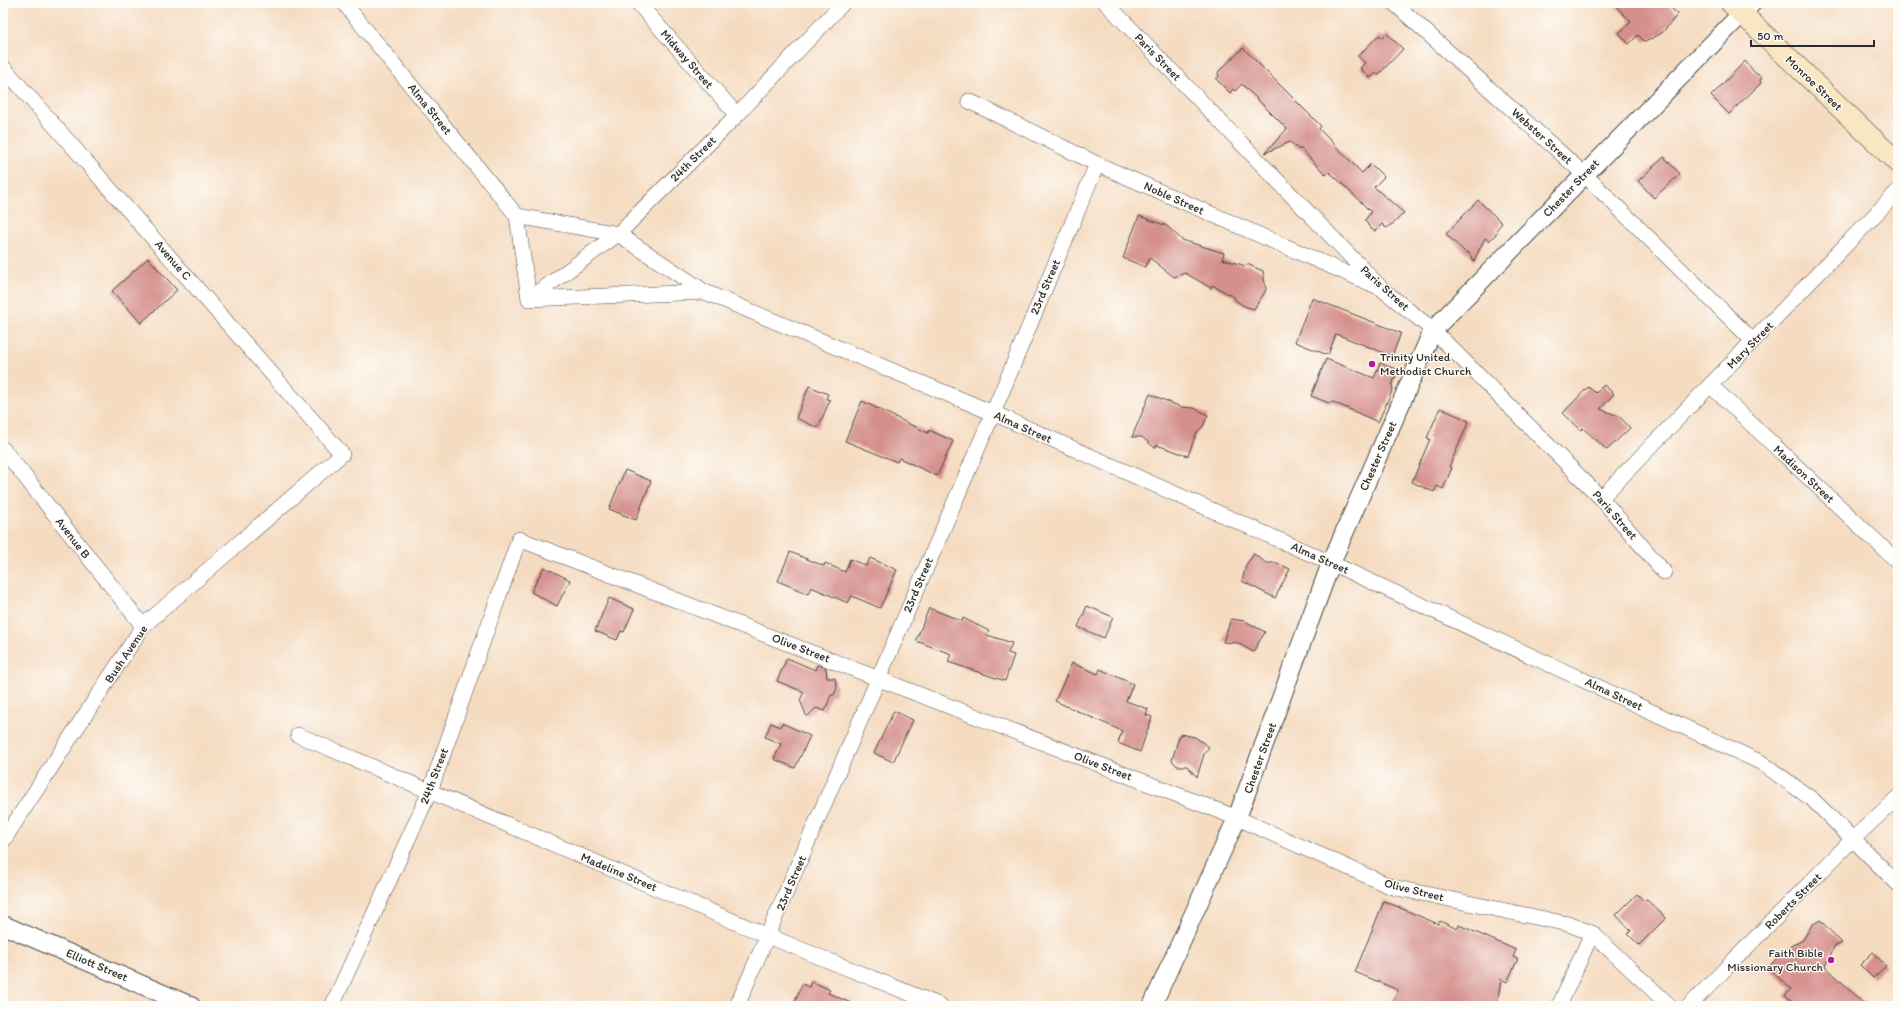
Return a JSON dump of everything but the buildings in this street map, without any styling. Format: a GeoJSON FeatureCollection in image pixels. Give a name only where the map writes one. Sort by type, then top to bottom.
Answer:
{"type":"FeatureCollection","features":[{"type":"Feature","properties":{"kind":"main road","name":"Monroe Street"},"geometry":{"type":"LineString","coordinates":[[1741,6],[1898,163]]}},
{"type":"Feature","properties":{"kind":"street","name":"Alma Street"},"geometry":{"type":"LineString","coordinates":[[344,3],[517,216],[618,234],[705,292],[993,413],[1331,563],[1762,763],[1813,800],[1898,884]]}},
{"type":"Feature","properties":{"kind":"street","name":"Midway Street"},"geometry":{"type":"LineString","coordinates":[[638,3],[737,115]]}},
{"type":"Feature","properties":{"kind":"street","name":"24th Street"},"geometry":{"type":"LineString","coordinates":[[529,299],[618,234],[737,115],[843,3]]}},
{"type":"Feature","properties":{"kind":"street","name":"Paris Street"},"geometry":{"type":"LineString","coordinates":[[1106,3],[1382,289],[1434,330],[1601,498],[1664,572]]}},
{"type":"Feature","properties":{"kind":"street","name":"Webster Street"},"geometry":{"type":"LineString","coordinates":[[1394,3],[1585,175],[1753,341]]}},
{"type":"Feature","properties":{"kind":"street","name":"Chester Street"},"geometry":{"type":"LineString","coordinates":[[1152,1006],[1237,818],[1331,563],[1434,330],[1585,175],[1741,6]]}},
{"type":"Feature","properties":{"kind":"street","name":"Avenue C"},"geometry":{"type":"LineString","coordinates":[[3,67],[342,454]]}},
{"type":"Feature","properties":{"kind":"street","name":"Noble Street"},"geometry":{"type":"LineString","coordinates":[[969,101],[1097,164],[1382,289]]}},
{"type":"Feature","properties":{"kind":"street","name":"23rd Street"},"geometry":{"type":"LineString","coordinates":[[737,1006],[993,413],[1097,164]]}},
{"type":"Feature","properties":{"kind":"street","name":"Mary Street"},"geometry":{"type":"LineString","coordinates":[[1601,498],[1898,191]]}},
{"type":"Feature","properties":{"kind":"street"},"geometry":{"type":"LineString","coordinates":[[517,216],[529,299]]}},
{"type":"Feature","properties":{"kind":"street","name":"Alma Street"},"geometry":{"type":"LineString","coordinates":[[529,299],[705,292]]}},
{"type":"Feature","properties":{"kind":"street","name":"Madison Street"},"geometry":{"type":"LineString","coordinates":[[1710,385],[1898,562]]}},
{"type":"Feature","properties":{"kind":"street","name":"Avenue B"},"geometry":{"type":"LineString","coordinates":[[3,449],[143,626]]}},
{"type":"Feature","properties":{"kind":"street","name":"Bush Avenue"},"geometry":{"type":"LineString","coordinates":[[3,841],[143,626],[342,454]]}},
{"type":"Feature","properties":{"kind":"street","name":"24th Street"},"geometry":{"type":"LineString","coordinates":[[332,1006],[430,791],[518,539]]}},
{"type":"Feature","properties":{"kind":"street","name":"Olive Street"},"geometry":{"type":"LineString","coordinates":[[518,539],[1237,818],[1392,887],[1568,924],[1592,933],[1670,1006]]}},
{"type":"Feature","properties":{"kind":"street","name":"Madeline Street"},"geometry":{"type":"LineString","coordinates":[[298,735],[768,936],[941,1006]]}},
{"type":"Feature","properties":{"kind":"street","name":"Roberts Street"},"geometry":{"type":"LineString","coordinates":[[1689,1006],[1853,839],[1898,797]]}},
{"type":"Feature","properties":{"kind":"street","name":"Elliott Street"},"geometry":{"type":"LineString","coordinates":[[3,925],[191,1006]]}},
{"type":"Feature","properties":{"kind":"street"},"geometry":{"type":"LineString","coordinates":[[1559,1006],[1592,933]]}},
{"type":"Feature","properties":{"kind":"place","name":"Trinity United Methodist Church"},"geometry":{"type":"Point","coordinates":[1372,364]}},
{"type":"Feature","properties":{"kind":"place","name":"Faith Bible Missionary Church"},"geometry":{"type":"Point","coordinates":[1831,960]}}]}
